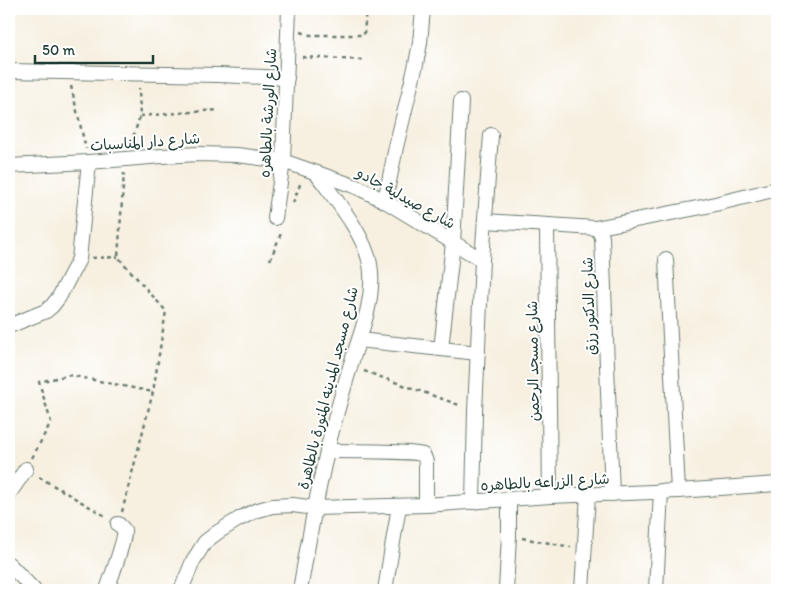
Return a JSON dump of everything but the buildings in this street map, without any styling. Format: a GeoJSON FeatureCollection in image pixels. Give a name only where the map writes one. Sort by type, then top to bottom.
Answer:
{"type":"FeatureCollection","features":[{"type":"Feature","properties":{"kind":"street","name":"شارع الورشة بالطاهره"},"geometry":{"type":"LineString","coordinates":[[275,218],[283,161],[289,9]]}},
{"type":"Feature","properties":{"kind":"street"},"geometry":{"type":"LineString","coordinates":[[385,201],[416,64],[423,9]]}},
{"type":"Feature","properties":{"kind":"street"},"geometry":{"type":"LineString","coordinates":[[9,72],[287,78]]}},
{"type":"Feature","properties":{"kind":"street"},"geometry":{"type":"LineString","coordinates":[[441,349],[453,243],[460,102]]}},
{"type":"Feature","properties":{"kind":"street"},"geometry":{"type":"LineString","coordinates":[[473,502],[482,260],[491,135]]}},
{"type":"Feature","properties":{"kind":"street","name":"شارع دار المناسبات"},"geometry":{"type":"LineString","coordinates":[[9,166],[199,154],[237,155],[283,161]]}},
{"type":"Feature","properties":{"kind":"street","name":"شارع صيدلية جادو"},"geometry":{"type":"LineString","coordinates":[[283,161],[357,187],[385,201],[482,260]]}},
{"type":"Feature","properties":{"kind":"street"},"geometry":{"type":"LineString","coordinates":[[9,326],[46,311],[52,306],[59,297],[79,259],[89,162]]}},
{"type":"Feature","properties":{"kind":"street","name":"شارع مسجد المدينه المنورة بالطاهرة"},"geometry":{"type":"LineString","coordinates":[[300,590],[327,451],[350,366],[360,340],[369,303],[372,278],[370,262],[357,230],[316,173]]}},
{"type":"Feature","properties":{"kind":"street"},"geometry":{"type":"LineString","coordinates":[[486,222],[595,228],[707,206],[777,189]]}},
{"type":"Feature","properties":{"kind":"street","name":"شارع مسجد الرحمن"},"geometry":{"type":"LineString","coordinates":[[547,225],[550,496]]}},
{"type":"Feature","properties":{"kind":"street","name":"شارع الدكتور رزق"},"geometry":{"type":"LineString","coordinates":[[595,228],[599,231],[603,242],[612,494]]}},
{"type":"Feature","properties":{"kind":"street"},"geometry":{"type":"LineString","coordinates":[[666,259],[678,491]]}},
{"type":"Feature","properties":{"kind":"street"},"geometry":{"type":"LineString","coordinates":[[360,340],[478,353]]}},
{"type":"Feature","properties":{"kind":"street"},"geometry":{"type":"LineString","coordinates":[[327,451],[421,454],[426,462],[426,506]]}},
{"type":"Feature","properties":{"kind":"street"},"geometry":{"type":"LineString","coordinates":[[9,494],[26,469]]}},
{"type":"Feature","properties":{"kind":"street","name":"شارع الزراعه بالطاهره"},"geometry":{"type":"LineString","coordinates":[[181,590],[193,561],[206,542],[218,532],[240,519],[272,506],[293,505],[315,508],[426,506],[550,496],[661,492],[777,484]]}},
{"type":"Feature","properties":{"kind":"street"},"geometry":{"type":"LineString","coordinates":[[656,590],[661,492]]}},
{"type":"Feature","properties":{"kind":"street"},"geometry":{"type":"LineString","coordinates":[[582,590],[588,495]]}},
{"type":"Feature","properties":{"kind":"street"},"geometry":{"type":"LineString","coordinates":[[506,590],[509,499]]}},
{"type":"Feature","properties":{"kind":"street"},"geometry":{"type":"LineString","coordinates":[[385,590],[399,506]]}},
{"type":"Feature","properties":{"kind":"street"},"geometry":{"type":"LineString","coordinates":[[107,590],[123,541],[124,532],[118,524]]}},
{"type":"Feature","properties":{"kind":"street"},"geometry":{"type":"LineString","coordinates":[[9,564],[34,590]]}},
{"type":"Feature","properties":{"kind":"path"},"geometry":{"type":"LineString","coordinates":[[288,26],[310,35],[364,35],[366,9]]}},
{"type":"Feature","properties":{"kind":"path"},"geometry":{"type":"LineString","coordinates":[[288,56],[363,60]]}},
{"type":"Feature","properties":{"kind":"path"},"geometry":{"type":"LineString","coordinates":[[68,72],[89,162]]}},
{"type":"Feature","properties":{"kind":"path"},"geometry":{"type":"LineString","coordinates":[[139,74],[140,116],[125,159],[118,256],[166,311],[153,392],[118,524],[26,469],[51,422],[39,382],[70,375],[153,392]]}},
{"type":"Feature","properties":{"kind":"path"},"geometry":{"type":"LineString","coordinates":[[140,116],[218,110]]}},
{"type":"Feature","properties":{"kind":"path"},"geometry":{"type":"LineString","coordinates":[[79,259],[118,256]]}},
{"type":"Feature","properties":{"kind":"path"},"geometry":{"type":"LineString","coordinates":[[350,366],[475,411]]}},
{"type":"Feature","properties":{"kind":"path"},"geometry":{"type":"LineString","coordinates":[[509,536],[585,549]]}}]}
